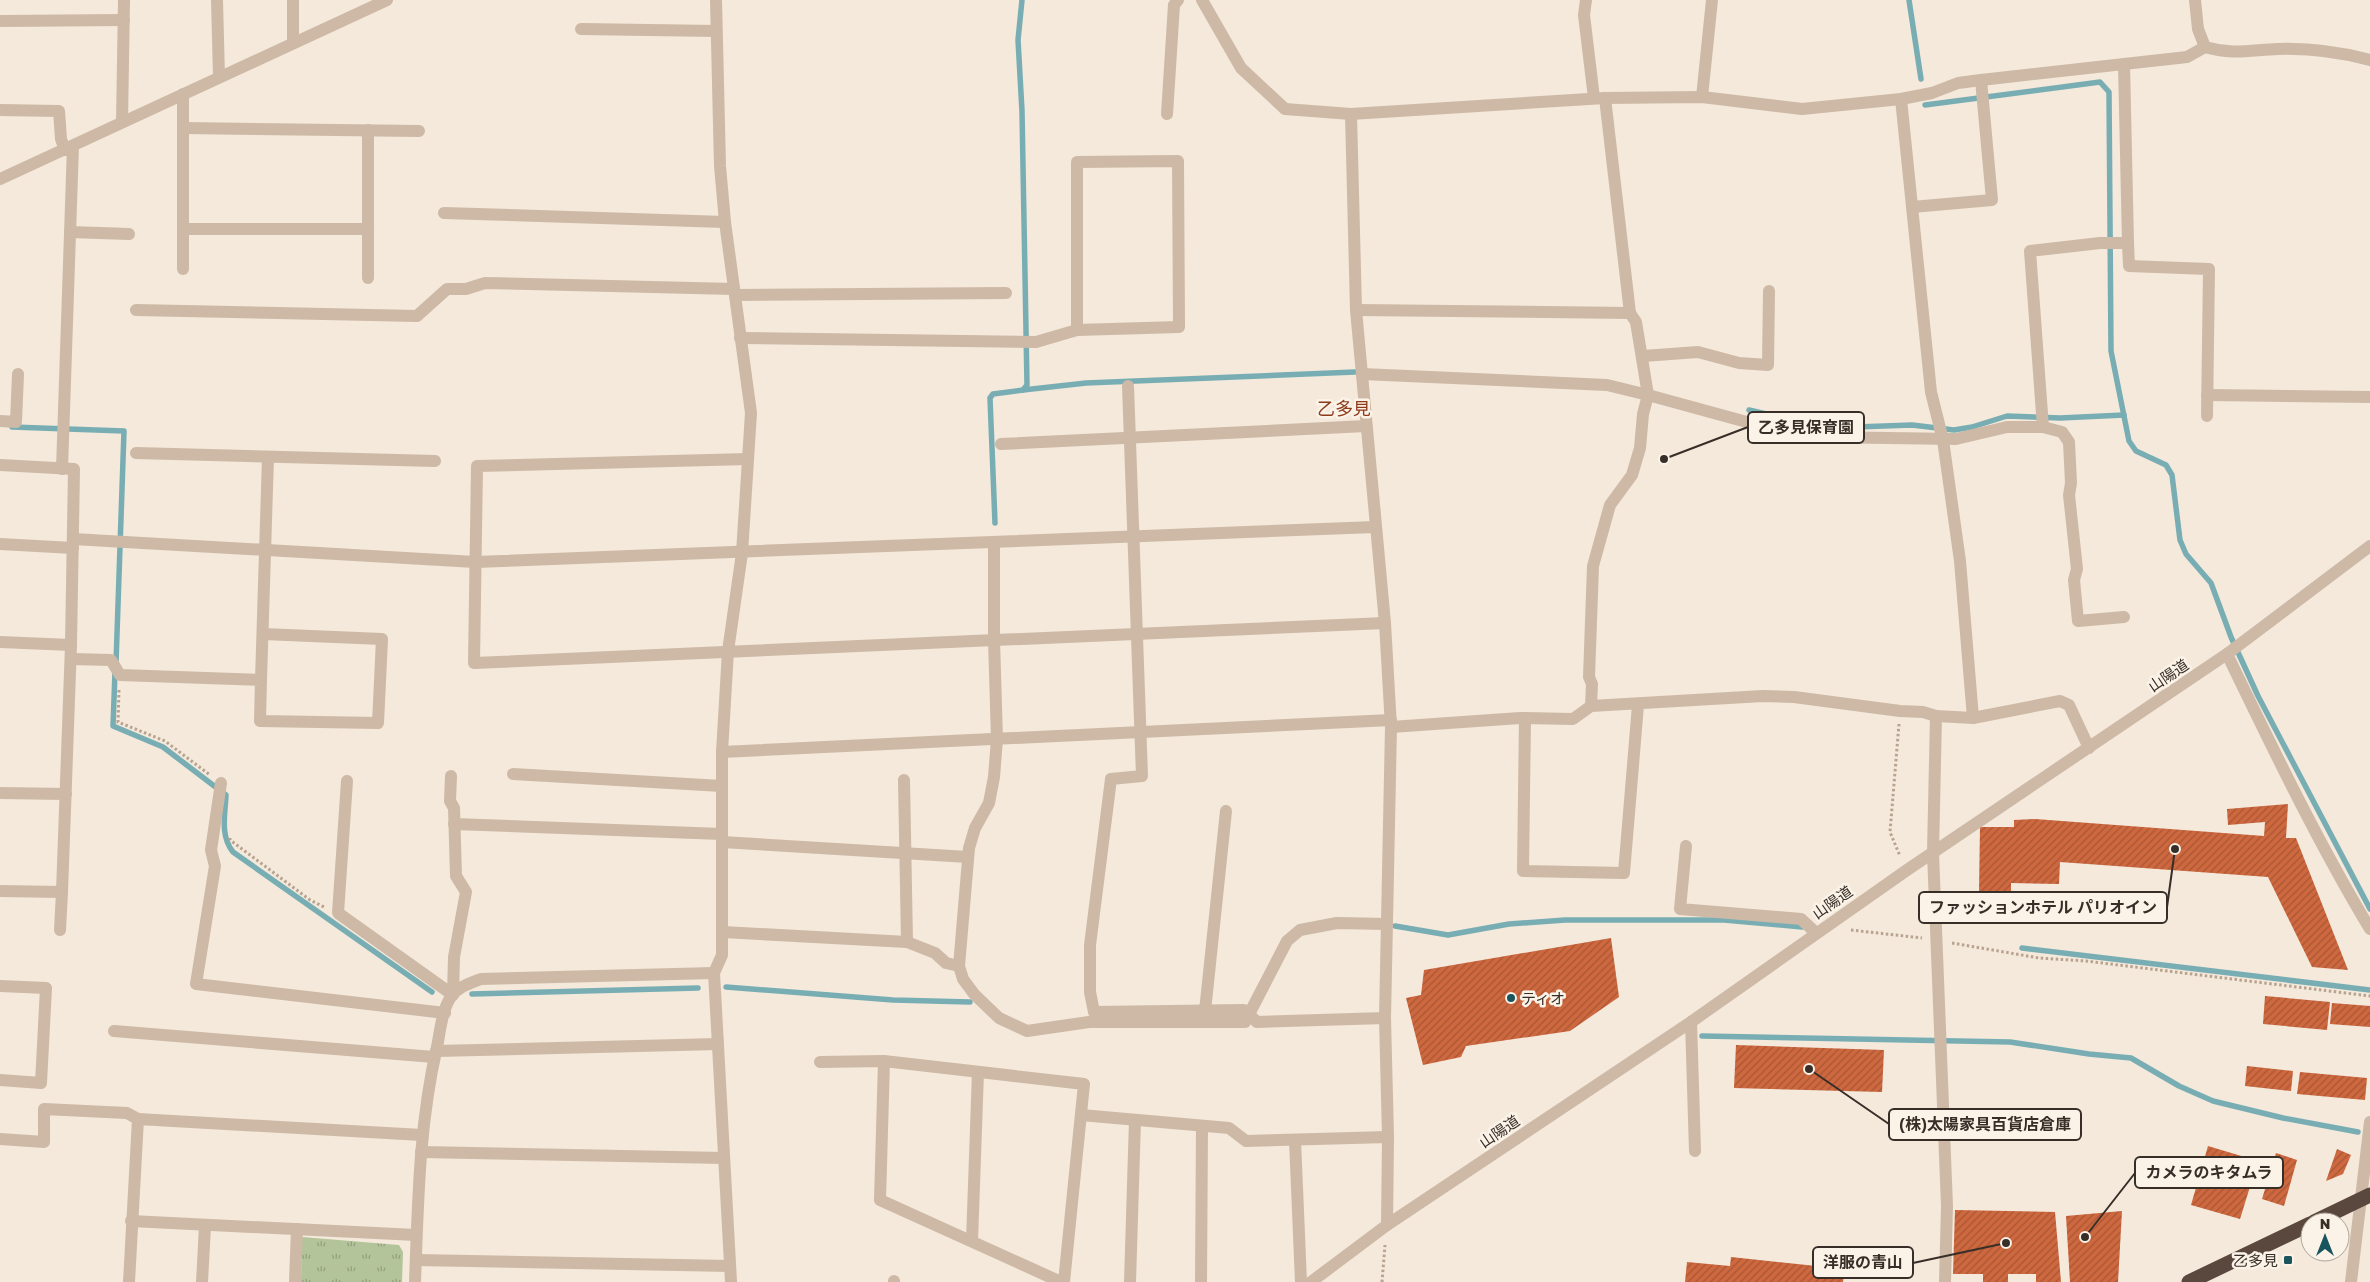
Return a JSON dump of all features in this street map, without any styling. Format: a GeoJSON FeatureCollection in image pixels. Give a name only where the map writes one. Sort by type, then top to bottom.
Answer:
{"type":"FeatureCollection","features":[{"type":"Feature","properties":{"kind":"highway"},"geometry":{"type":"LineString","coordinates":[[2335,1212],[2365,1198]]}},
{"type":"Feature","properties":{"kind":"highway"},"geometry":{"type":"LineString","coordinates":[[2189,1282],[2300,1229]]}},
{"type":"Feature","properties":{"kind":"street"},"geometry":{"type":"LineString","coordinates":[[122,122],[124,0]]}},
{"type":"Feature","properties":{"kind":"street"},"geometry":{"type":"LineString","coordinates":[[217,0],[219,76]]}},
{"type":"Feature","properties":{"kind":"street"},"geometry":{"type":"LineString","coordinates":[[293,0],[293,42]]}},
{"type":"Feature","properties":{"kind":"street"},"geometry":{"type":"LineString","coordinates":[[0,179],[219,76],[387,0]]}},
{"type":"Feature","properties":{"kind":"street"},"geometry":{"type":"LineString","coordinates":[[716,0],[720,166],[725,222],[751,413],[742,553],[728,652],[722,752],[722,955],[714,973],[731,1282]]}},
{"type":"Feature","properties":{"kind":"street"},"geometry":{"type":"LineString","coordinates":[[1167,114],[1174,5],[1178,0]]}},
{"type":"Feature","properties":{"kind":"street"},"geometry":{"type":"LineString","coordinates":[[1202,0],[1241,68],[1285,109],[1352,114],[1600,98],[1702,97],[1802,109],[1901,99],[1932,93],[1958,83],[1982,92],[2124,64],[2187,57],[2205,47],[2225,53],[2278,49],[2320,50],[2370,60]]}},
{"type":"Feature","properties":{"kind":"street"},"geometry":{"type":"LineString","coordinates":[[1586,0],[1584,15],[1600,98],[1630,313],[1636,322],[1648,395],[1643,414],[1640,448],[1632,475],[1610,504],[1593,566],[1591,706]]}},
{"type":"Feature","properties":{"kind":"street"},"geometry":{"type":"LineString","coordinates":[[1702,97],[1712,0]]}},
{"type":"Feature","properties":{"kind":"street"},"geometry":{"type":"LineString","coordinates":[[2195,0],[2198,29],[2205,47]]}},
{"type":"Feature","properties":{"kind":"street"},"geometry":{"type":"LineString","coordinates":[[0,21],[124,20]]}},
{"type":"Feature","properties":{"kind":"street"},"geometry":{"type":"LineString","coordinates":[[581,30],[716,31]]}},
{"type":"Feature","properties":{"kind":"street"},"geometry":{"type":"LineString","coordinates":[[2124,64],[2124,243],[2129,266],[2209,269],[2207,416]]}},
{"type":"Feature","properties":{"kind":"street"},"geometry":{"type":"LineString","coordinates":[[1912,207],[1992,200],[1982,92]]}},
{"type":"Feature","properties":{"kind":"street"},"geometry":{"type":"LineString","coordinates":[[183,94],[183,269]]}},
{"type":"Feature","properties":{"kind":"street"},"geometry":{"type":"LineString","coordinates":[[1901,99],[1931,392],[1941,431],[1960,561],[1973,718]]}},
{"type":"Feature","properties":{"kind":"street"},"geometry":{"type":"LineString","coordinates":[[0,110],[60,112],[60,138],[69,148],[70,232],[62,469]]}},
{"type":"Feature","properties":{"kind":"street"},"geometry":{"type":"LineString","coordinates":[[1352,114],[1356,310],[1385,622],[1391,724],[1385,1018],[1388,1137],[1387,1224]]}},
{"type":"Feature","properties":{"kind":"street"},"geometry":{"type":"LineString","coordinates":[[183,128],[419,131]]}},
{"type":"Feature","properties":{"kind":"street"},"geometry":{"type":"LineString","coordinates":[[368,130],[368,278]]}},
{"type":"Feature","properties":{"kind":"street"},"geometry":{"type":"LineString","coordinates":[[740,338],[1036,342],[1077,330],[1179,327],[1178,161],[1078,162],[1077,330]]}},
{"type":"Feature","properties":{"kind":"street"},"geometry":{"type":"LineString","coordinates":[[444,213],[725,222]]}},
{"type":"Feature","properties":{"kind":"street"},"geometry":{"type":"LineString","coordinates":[[183,228],[368,230]]}},
{"type":"Feature","properties":{"kind":"street"},"geometry":{"type":"LineString","coordinates":[[70,232],[129,234]]}},
{"type":"Feature","properties":{"kind":"street"},"geometry":{"type":"LineString","coordinates":[[2043,420],[2030,251],[2100,243],[2124,243]]}},
{"type":"Feature","properties":{"kind":"street"},"geometry":{"type":"LineString","coordinates":[[136,310],[416,316],[447,289],[466,289],[485,283],[734,292],[1006,293]]}},
{"type":"Feature","properties":{"kind":"street"},"geometry":{"type":"LineString","coordinates":[[1643,356],[1698,352],[1739,363],[1768,365],[1769,292]]}},
{"type":"Feature","properties":{"kind":"street"},"geometry":{"type":"LineString","coordinates":[[1356,310],[1630,313]]}},
{"type":"Feature","properties":{"kind":"street"},"geometry":{"type":"LineString","coordinates":[[0,421],[16,422],[18,374]]}},
{"type":"Feature","properties":{"kind":"street"},"geometry":{"type":"LineString","coordinates":[[1362,374],[1607,385],[1765,427],[1820,438],[1941,431],[1956,439],[2043,420],[2062,432],[2069,442],[2070,495],[2077,569],[2074,580],[2078,621],[2124,618]]}},
{"type":"Feature","properties":{"kind":"street"},"geometry":{"type":"LineString","coordinates":[[1128,386],[1142,732],[1142,776],[1111,779],[1090,945],[1090,992],[1094,1012],[1244,1010],[1257,1022],[1385,1018]]}},
{"type":"Feature","properties":{"kind":"street"},"geometry":{"type":"LineString","coordinates":[[2207,394],[2370,397]]}},
{"type":"Feature","properties":{"kind":"street"},"geometry":{"type":"LineString","coordinates":[[1001,444],[1366,426]]}},
{"type":"Feature","properties":{"kind":"street"},"geometry":{"type":"LineString","coordinates":[[136,453],[435,461]]}},
{"type":"Feature","properties":{"kind":"street"},"geometry":{"type":"LineString","coordinates":[[262,634],[382,639],[378,723],[260,721],[262,634],[268,456]]}},
{"type":"Feature","properties":{"kind":"street"},"geometry":{"type":"LineString","coordinates":[[748,459],[477,466],[474,663],[1385,622]]}},
{"type":"Feature","properties":{"kind":"street"},"geometry":{"type":"LineString","coordinates":[[0,465],[74,469],[71,659],[60,930]]}},
{"type":"Feature","properties":{"kind":"street"},"geometry":{"type":"LineString","coordinates":[[0,544],[120,541],[475,562],[1375,527]]}},
{"type":"Feature","properties":{"kind":"street"},"geometry":{"type":"LineString","coordinates":[[994,542],[997,739],[994,777],[989,803],[975,828],[968,857],[959,966],[963,979],[980,1000],[999,1018],[1027,1031],[1089,1022],[1245,1022],[1250,1016],[1287,941],[1300,930],[1337,923],[1387,924]]}},
{"type":"Feature","properties":{"kind":"street","name":"山陽道"},"geometry":{"type":"LineString","coordinates":[[1311,1282],[1387,1224],[1691,1022],[1907,870],[2233,650],[2370,546]]}},
{"type":"Feature","properties":{"kind":"street"},"geometry":{"type":"LineString","coordinates":[[0,642],[71,646]]}},
{"type":"Feature","properties":{"kind":"street"},"geometry":{"type":"LineString","coordinates":[[2233,650],[2293,790],[2370,929]]}},
{"type":"Feature","properties":{"kind":"street"},"geometry":{"type":"LineString","coordinates":[[71,659],[111,660],[120,675],[261,680]]}},
{"type":"Feature","properties":{"kind":"street"},"geometry":{"type":"LineString","coordinates":[[722,752],[1142,732],[1525,718],[1573,719],[1591,706],[1638,705],[1763,696],[1794,697],[1900,711],[1923,712],[1936,716],[1973,718],[2060,701],[2069,705],[2089,748]]}},
{"type":"Feature","properties":{"kind":"street"},"geometry":{"type":"LineString","coordinates":[[1525,718],[1523,871],[1624,873],[1638,705]]}},
{"type":"Feature","properties":{"kind":"street"},"geometry":{"type":"LineString","coordinates":[[1936,716],[1933,853],[1947,1206],[1945,1282]]}},
{"type":"Feature","properties":{"kind":"street"},"geometry":{"type":"LineString","coordinates":[[513,774],[722,786]]}},
{"type":"Feature","properties":{"kind":"street"},"geometry":{"type":"LineString","coordinates":[[452,776],[450,801],[454,808],[456,876],[466,892],[454,957],[453,995]]}},
{"type":"Feature","properties":{"kind":"street"},"geometry":{"type":"LineString","coordinates":[[904,780],[907,942]]}},
{"type":"Feature","properties":{"kind":"street"},"geometry":{"type":"LineString","coordinates":[[347,781],[338,913],[453,995]]}},
{"type":"Feature","properties":{"kind":"street"},"geometry":{"type":"LineString","coordinates":[[220,787],[211,850],[215,866],[196,984],[445,1013]]}},
{"type":"Feature","properties":{"kind":"street"},"geometry":{"type":"LineString","coordinates":[[0,794],[66,794]]}},
{"type":"Feature","properties":{"kind":"street"},"geometry":{"type":"LineString","coordinates":[[1205,1010],[1226,811]]}},
{"type":"Feature","properties":{"kind":"street"},"geometry":{"type":"LineString","coordinates":[[454,824],[722,838],[968,857]]}},
{"type":"Feature","properties":{"kind":"street"},"geometry":{"type":"LineString","coordinates":[[1686,846],[1680,909],[1801,919],[1821,930]]}},
{"type":"Feature","properties":{"kind":"street"},"geometry":{"type":"LineString","coordinates":[[0,891],[62,892]]}},
{"type":"Feature","properties":{"kind":"street"},"geometry":{"type":"LineString","coordinates":[[723,932],[907,942],[935,953],[946,963],[959,966]]}},
{"type":"Feature","properties":{"kind":"street"},"geometry":{"type":"LineString","coordinates":[[415,1282],[422,1134],[435,1054],[448,1001],[460,987],[481,979],[714,973]]}},
{"type":"Feature","properties":{"kind":"street"},"geometry":{"type":"LineString","coordinates":[[0,986],[46,988],[41,1083],[0,1080]]}},
{"type":"Feature","properties":{"kind":"street"},"geometry":{"type":"LineString","coordinates":[[1691,1022],[1695,1151]]}},
{"type":"Feature","properties":{"kind":"street"},"geometry":{"type":"LineString","coordinates":[[114,1030],[435,1054],[718,1044]]}},
{"type":"Feature","properties":{"kind":"street"},"geometry":{"type":"LineString","coordinates":[[820,1062],[884,1061],[1084,1084],[1062,1282],[880,1200],[884,1061]]}},
{"type":"Feature","properties":{"kind":"street"},"geometry":{"type":"LineString","coordinates":[[972,1241],[978,1072]]}},
{"type":"Feature","properties":{"kind":"street"},"geometry":{"type":"LineString","coordinates":[[0,1139],[44,1142],[44,1109],[127,1113],[138,1119],[422,1134]]}},
{"type":"Feature","properties":{"kind":"street"},"geometry":{"type":"LineString","coordinates":[[1081,1115],[1229,1128],[1246,1141],[1388,1137]]}},
{"type":"Feature","properties":{"kind":"street"},"geometry":{"type":"LineString","coordinates":[[129,1282],[138,1119]]}},
{"type":"Feature","properties":{"kind":"street"},"geometry":{"type":"LineString","coordinates":[[1130,1282],[1135,1120]]}},
{"type":"Feature","properties":{"kind":"street"},"geometry":{"type":"LineString","coordinates":[[2351,1282],[2365,1198],[2370,1122]]}},
{"type":"Feature","properties":{"kind":"street"},"geometry":{"type":"LineString","coordinates":[[1201,1282],[1202,1126]]}},
{"type":"Feature","properties":{"kind":"street"},"geometry":{"type":"LineString","coordinates":[[1295,1140],[1301,1282]]}},
{"type":"Feature","properties":{"kind":"street"},"geometry":{"type":"LineString","coordinates":[[421,1152],[724,1158]]}},
{"type":"Feature","properties":{"kind":"street"},"geometry":{"type":"LineString","coordinates":[[131,1221],[416,1235]]}},
{"type":"Feature","properties":{"kind":"street"},"geometry":{"type":"LineString","coordinates":[[202,1282],[204,1226]]}},
{"type":"Feature","properties":{"kind":"street"},"geometry":{"type":"LineString","coordinates":[[295,1282],[297,1229]]}},
{"type":"Feature","properties":{"kind":"street"},"geometry":{"type":"LineString","coordinates":[[416,1260],[730,1266]]}},
{"type":"Feature","properties":{"kind":"path"},"geometry":{"type":"LineString","coordinates":[[1900,711],[1890,832],[1907,870]]}},
{"type":"Feature","properties":{"kind":"path"},"geometry":{"type":"LineString","coordinates":[[1821,930],[1936,940],[2039,958],[2086,961],[2370,996]]}},
{"type":"Feature","properties":{"kind":"path"},"geometry":{"type":"LineString","coordinates":[[1382,1282],[1387,1224]]}},
{"type":"Feature","properties":{"kind":"green space"},"geometry":{"type":"Polygon","coordinates":[[[302,1237],[399,1245],[403,1252],[402,1282],[301,1282],[302,1237]]]}},
{"type":"Feature","properties":{"kind":"building"},"geometry":{"type":"Polygon","coordinates":[[[2288,804],[2286,838],[2296,838],[2348,970],[2312,967],[2268,877],[2060,862],[2059,884],[2011,883],[2011,891],[1979,892],[1980,827],[2014,827],[2014,820],[2035,819],[2264,836],[2265,822],[2228,825],[2227,809],[2288,804]]]}},
{"type":"Feature","properties":{"kind":"building"},"geometry":{"type":"Polygon","coordinates":[[[1611,938],[1619,997],[1570,1031],[1466,1046],[1461,1057],[1423,1065],[1406,998],[1421,995],[1424,970],[1611,938]]]}},
{"type":"Feature","properties":{"kind":"building"},"geometry":{"type":"Polygon","coordinates":[[[2265,996],[2330,1002],[2327,1030],[2263,1024],[2265,996]]]}},
{"type":"Feature","properties":{"kind":"building"},"geometry":{"type":"Polygon","coordinates":[[[2332,1003],[2370,1006],[2370,1027],[2330,1024],[2332,1003]]]}},
{"type":"Feature","properties":{"kind":"building"},"geometry":{"type":"Polygon","coordinates":[[[1736,1045],[1884,1050],[1882,1092],[1734,1088],[1736,1045]]]}},
{"type":"Feature","properties":{"kind":"building"},"geometry":{"type":"Polygon","coordinates":[[[2247,1066],[2293,1071],[2291,1091],[2245,1086],[2247,1066]]]}},
{"type":"Feature","properties":{"kind":"building"},"geometry":{"type":"Polygon","coordinates":[[[2300,1072],[2367,1078],[2365,1100],[2297,1094],[2300,1072]]]}},
{"type":"Feature","properties":{"kind":"building"},"geometry":{"type":"Polygon","coordinates":[[[2208,1146],[2258,1161],[2240,1219],[2191,1205],[2208,1146]]]}},
{"type":"Feature","properties":{"kind":"building"},"geometry":{"type":"Polygon","coordinates":[[[2337,1149],[2351,1155],[2343,1174],[2326,1181],[2337,1149]]]}},
{"type":"Feature","properties":{"kind":"building"},"geometry":{"type":"Polygon","coordinates":[[[2276,1153],[2297,1160],[2284,1206],[2262,1199],[2276,1153]]]}},
{"type":"Feature","properties":{"kind":"building"},"geometry":{"type":"Polygon","coordinates":[[[1955,1210],[2055,1212],[2061,1282],[2036,1282],[2036,1274],[2008,1274],[2008,1282],[1983,1282],[1983,1274],[1953,1274],[1955,1210]]]}},
{"type":"Feature","properties":{"kind":"building"},"geometry":{"type":"Polygon","coordinates":[[[2122,1211],[2118,1282],[2070,1282],[2066,1216],[2122,1211]]]}},
{"type":"Feature","properties":{"kind":"building"},"geometry":{"type":"Polygon","coordinates":[[[1731,1257],[1845,1269],[1843,1282],[1685,1282],[1687,1262],[1730,1266],[1731,1257]]]}},
{"type":"Feature","properties":{"kind":"waterway"},"geometry":{"type":"LineString","coordinates":[[995,523],[990,398],[993,394],[1023,390],[1027,385],[1022,111],[1018,40],[1022,0]]}},
{"type":"Feature","properties":{"kind":"waterway"},"geometry":{"type":"LineString","coordinates":[[1909,0],[1921,79]]}},
{"type":"Feature","properties":{"kind":"waterway"},"geometry":{"type":"LineString","coordinates":[[1925,105],[2100,82],[2109,92],[2111,351],[2129,441],[2136,451],[2166,465],[2172,475],[2180,540],[2186,554],[2211,583],[2231,637],[2258,696],[2370,909]]}},
{"type":"Feature","properties":{"kind":"waterway"},"geometry":{"type":"LineString","coordinates":[[1023,390],[1086,383],[1355,372]]}},
{"type":"Feature","properties":{"kind":"waterway"},"geometry":{"type":"LineString","coordinates":[[1749,410],[1828,428],[1912,425],[1954,430],[1972,427],[2007,416],[2060,418],[2124,415]]}},
{"type":"Feature","properties":{"kind":"waterway"},"geometry":{"type":"LineString","coordinates":[[12,427],[124,431],[116,663]]}},
{"type":"Feature","properties":{"kind":"waterway"},"geometry":{"type":"LineString","coordinates":[[115,672],[113,726],[163,747],[226,795],[225,832],[226,839],[233,852],[432,992]]}},
{"type":"Feature","properties":{"kind":"waterway"},"geometry":{"type":"LineString","coordinates":[[1395,926],[1448,935],[1509,924],[1565,920],[1724,920],[1802,927]]}},
{"type":"Feature","properties":{"kind":"waterway"},"geometry":{"type":"LineString","coordinates":[[2022,948],[2370,990]]}},
{"type":"Feature","properties":{"kind":"waterway"},"geometry":{"type":"LineString","coordinates":[[726,987],[893,1000],[970,1002]]}},
{"type":"Feature","properties":{"kind":"waterway"},"geometry":{"type":"LineString","coordinates":[[472,994],[698,988]]}},
{"type":"Feature","properties":{"kind":"waterway"},"geometry":{"type":"LineString","coordinates":[[1702,1036],[2010,1042],[2089,1054],[2131,1058],[2179,1086],[2213,1101],[2283,1118],[2358,1132]]}},
{"type":"Feature","properties":{"kind":"place","name":"乙多見保育園"},"geometry":{"type":"Point","coordinates":[1664,459]}},
{"type":"Feature","properties":{"kind":"place","name":"ファッションホテル パリオイン"},"geometry":{"type":"Point","coordinates":[2175,849]}},
{"type":"Feature","properties":{"kind":"place","name":"ティオ"},"geometry":{"type":"Point","coordinates":[1511,998]}},
{"type":"Feature","properties":{"kind":"place","name":"(株)太陽家具百貨店倉庫"},"geometry":{"type":"Point","coordinates":[1809,1069]}},
{"type":"Feature","properties":{"kind":"place","name":"カメラのキタムラ"},"geometry":{"type":"Point","coordinates":[2085,1237]}},
{"type":"Feature","properties":{"kind":"place","name":"洋服の青山"},"geometry":{"type":"Point","coordinates":[2006,1243]}},
{"type":"Feature","properties":{"kind":"place","name":"乙多見"},"geometry":{"type":"Point","coordinates":[2288,1260]}},
{"type":"Feature","properties":{"kind":"district","name":"乙多見"},"geometry":{"type":"Point","coordinates":[1344,408]}}]}
